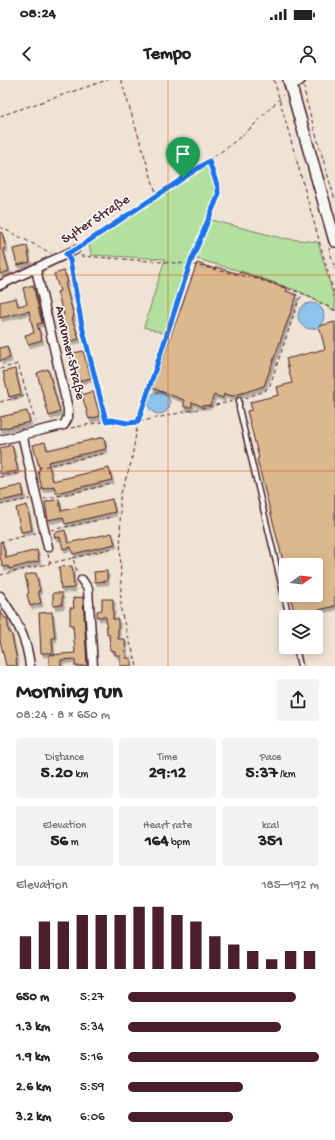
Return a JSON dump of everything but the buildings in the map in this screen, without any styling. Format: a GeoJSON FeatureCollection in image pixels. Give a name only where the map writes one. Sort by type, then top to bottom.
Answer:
{"type":"FeatureCollection","features":[{"type":"Feature","properties":{"kind":"main road"},"geometry":{"type":"LineString","coordinates":[[290,84],[335,241]]}},
{"type":"Feature","properties":{"kind":"street"},"geometry":{"type":"LineString","coordinates":[[290,84],[302,80]]}},
{"type":"Feature","properties":{"kind":"street","name":"Sylter Straße"},"geometry":{"type":"LineString","coordinates":[[0,285],[75,250]]}},
{"type":"Feature","properties":{"kind":"street","name":"Amrumer Straße"},"geometry":{"type":"LineString","coordinates":[[36,269],[68,409],[68,417],[64,425]]}},
{"type":"Feature","properties":{"kind":"street"},"geometry":{"type":"LineString","coordinates":[[0,440],[64,425]]}},
{"type":"Feature","properties":{"kind":"street"},"geometry":{"type":"LineString","coordinates":[[22,434],[48,547]]}},
{"type":"Feature","properties":{"kind":"street"},"geometry":{"type":"LineString","coordinates":[[82,580],[88,589],[93,666]]}},
{"type":"Feature","properties":{"kind":"street"},"geometry":{"type":"LineString","coordinates":[[0,596],[19,626],[24,637],[30,666]]}},
{"type":"Feature","properties":{"kind":"lane"},"geometry":{"type":"LineString","coordinates":[[238,400],[287,610]]}},
{"type":"Feature","properties":{"kind":"lane"},"geometry":{"type":"LineString","coordinates":[[297,654],[300,666]]}},
{"type":"Feature","properties":{"kind":"path"},"geometry":{"type":"LineString","coordinates":[[0,116],[107,80]]}},
{"type":"Feature","properties":{"kind":"path"},"geometry":{"type":"LineString","coordinates":[[121,80],[157,196]]}},
{"type":"Feature","properties":{"kind":"path"},"geometry":{"type":"LineString","coordinates":[[274,80],[335,297]]}},
{"type":"Feature","properties":{"kind":"path"},"geometry":{"type":"LineString","coordinates":[[302,80],[306,100],[335,200]]}},
{"type":"Feature","properties":{"kind":"path","name":"Sylter Straße"},"geometry":{"type":"LineString","coordinates":[[75,250],[209,161],[242,137],[280,99],[290,84]]}},
{"type":"Feature","properties":{"kind":"path"},"geometry":{"type":"LineString","coordinates":[[137,666],[132,647],[124,628],[121,610],[120,500],[131,463],[138,422],[190,264],[218,196],[218,188],[209,161]]}},
{"type":"Feature","properties":{"kind":"path"},"geometry":{"type":"LineString","coordinates":[[0,227],[70,260],[82,326],[106,421]]}},
{"type":"Feature","properties":{"kind":"path"},"geometry":{"type":"LineString","coordinates":[[75,250],[82,257],[190,264],[257,279],[303,294],[335,310]]}},
{"type":"Feature","properties":{"kind":"path"},"geometry":{"type":"LineString","coordinates":[[64,425],[72,429],[111,420],[128,423],[138,422],[238,400],[265,391],[270,385],[299,300],[303,294]]}},
{"type":"Feature","properties":{"kind":"path"},"geometry":{"type":"LineString","coordinates":[[0,369],[18,364],[38,430]]}},
{"type":"Feature","properties":{"kind":"path"},"geometry":{"type":"LineString","coordinates":[[0,402],[27,395]]}},
{"type":"Feature","properties":{"kind":"path"},"geometry":{"type":"LineString","coordinates":[[0,477],[106,453]]}},
{"type":"Feature","properties":{"kind":"path"},"geometry":{"type":"LineString","coordinates":[[9,471],[10,475]]}},
{"type":"Feature","properties":{"kind":"path"},"geometry":{"type":"LineString","coordinates":[[0,506],[112,484]]}},
{"type":"Feature","properties":{"kind":"path"},"geometry":{"type":"LineString","coordinates":[[0,542],[44,531],[113,517]]}},
{"type":"Feature","properties":{"kind":"path"},"geometry":{"type":"LineString","coordinates":[[48,547],[50,564]]}},
{"type":"Feature","properties":{"kind":"path"},"geometry":{"type":"LineString","coordinates":[[0,575],[113,548]]}},
{"type":"Feature","properties":{"kind":"path"},"geometry":{"type":"LineString","coordinates":[[73,558],[78,575],[82,580]]}},
{"type":"Feature","properties":{"kind":"green space"},"geometry":{"type":"Polygon","coordinates":[[[207,164],[217,193],[208,219],[281,238],[318,242],[335,302],[335,311],[301,292],[244,272],[193,258],[166,334],[144,327],[165,259],[91,255],[89,243],[207,164]]]}},
{"type":"Feature","properties":{"kind":"water"},"geometry":{"type":"Polygon","coordinates":[[[311,303],[320,307],[324,316],[320,325],[311,329],[302,325],[298,316],[302,307],[311,303]]]}},
{"type":"Feature","properties":{"kind":"water"},"geometry":{"type":"Polygon","coordinates":[[[159,392],[167,395],[170,403],[167,411],[159,414],[151,411],[148,403],[151,395],[159,392]]]}},
{"type":"Feature","properties":{"kind":"route"},"geometry":{"type":"LineString","coordinates":[[209,161],[218,188],[218,196],[190,264],[138,422],[128,423],[111,420],[106,421],[82,326],[70,260],[66,254],[75,250],[183,178],[209,161]]}}]}
